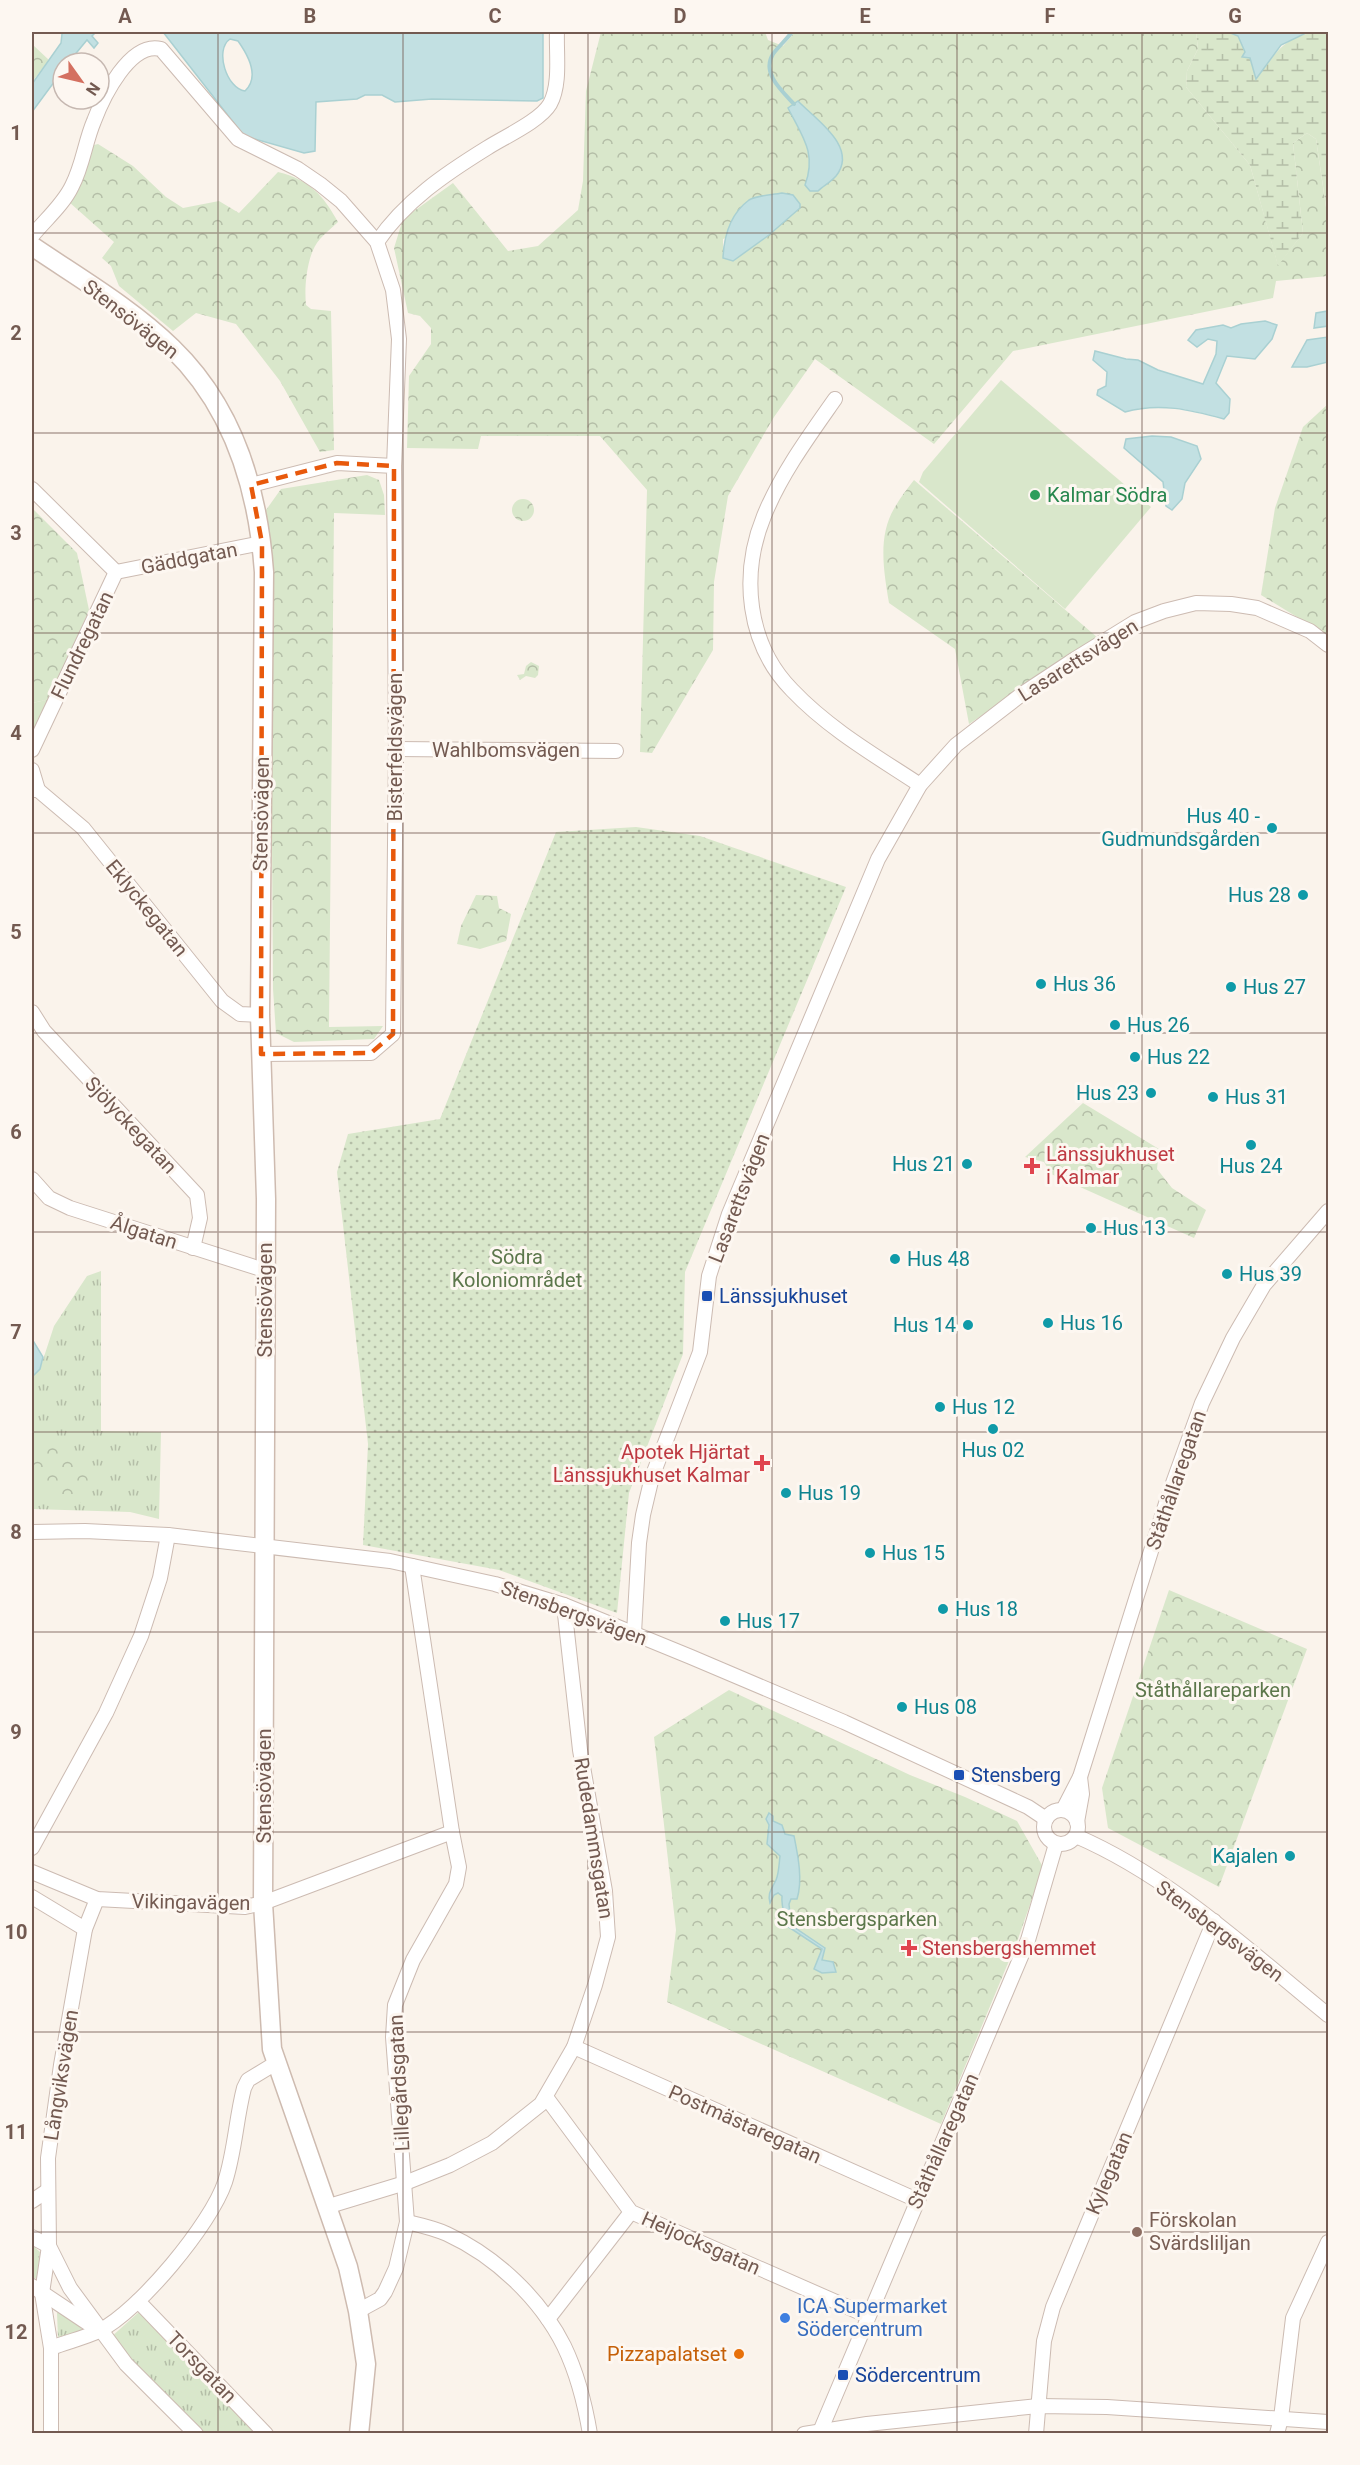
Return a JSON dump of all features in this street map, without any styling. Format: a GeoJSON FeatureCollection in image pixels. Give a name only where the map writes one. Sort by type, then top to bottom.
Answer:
{"type":"FeatureCollection","features":[{"type":"Feature","properties":{"kind":"street"},"geometry":{"type":"LineString","coordinates":[[32,236],[68,195],[74,183],[93,121],[110,86],[121,70],[138,54],[153,47],[161,49],[238,139],[291,165],[320,184],[341,201],[377,242],[406,206],[473,157],[538,117],[550,105],[556,86],[557,32]]}},
{"type":"Feature","properties":{"kind":"street","name":"Bisterfeldsvägen"},"geometry":{"type":"LineString","coordinates":[[261,1054],[370,1053],[393,1035],[396,749],[394,466],[399,339],[393,290],[377,242]]}},
{"type":"Feature","properties":{"kind":"street","name":"Stensövägen"},"geometry":{"type":"LineString","coordinates":[[32,246],[131,315],[179,356],[213,399],[230,431],[251,485],[262,543],[264,582],[260,1015],[265,1188],[264,1903],[272,2049],[348,2267],[358,2311],[366,2364],[359,2433]]}},
{"type":"Feature","properties":{"kind":"street"},"geometry":{"type":"LineString","coordinates":[[835,399],[795,457],[764,517],[750,567],[752,611],[761,648],[791,689],[834,728],[920,785]]}},
{"type":"Feature","properties":{"kind":"street"},"geometry":{"type":"LineString","coordinates":[[251,485],[337,463],[394,466]]}},
{"type":"Feature","properties":{"kind":"street"},"geometry":{"type":"LineString","coordinates":[[32,489],[116,572]]}},
{"type":"Feature","properties":{"kind":"street","name":"Gäddgatan"},"geometry":{"type":"LineString","coordinates":[[116,572],[262,543]]}},
{"type":"Feature","properties":{"kind":"street","name":"Flundregatan"},"geometry":{"type":"LineString","coordinates":[[32,750],[116,572]]}},
{"type":"Feature","properties":{"kind":"street","name":"Lasarettsvägen"},"geometry":{"type":"LineString","coordinates":[[634,1633],[639,1543],[643,1515],[652,1477],[700,1352],[709,1276],[729,1214],[878,860],[920,785],[956,745],[1022,694],[1136,622],[1164,611],[1196,603],[1231,604],[1257,608],[1310,631],[1329,645]]}},
{"type":"Feature","properties":{"kind":"street","name":"Wahlbomsvägen"},"geometry":{"type":"LineString","coordinates":[[396,749],[616,751]]}},
{"type":"Feature","properties":{"kind":"street","name":"Eklyckegatan"},"geometry":{"type":"LineString","coordinates":[[32,770],[35,790],[83,828],[222,1001],[240,1014],[260,1015]]}},
{"type":"Feature","properties":{"kind":"street","name":"Sjölyckegatan"},"geometry":{"type":"LineString","coordinates":[[32,1012],[44,1031],[197,1195],[200,1218],[193,1248]]}},
{"type":"Feature","properties":{"kind":"street","name":"Ålgatan"},"geometry":{"type":"LineString","coordinates":[[32,1179],[49,1198],[70,1208],[264,1270]]}},
{"type":"Feature","properties":{"kind":"street","name":"Ståthållaregatan"},"geometry":{"type":"LineString","coordinates":[[1063,1810],[1080,1777],[1168,1497],[1202,1403],[1233,1338],[1264,1285],[1329,1211]]}},
{"type":"Feature","properties":{"kind":"street","name":"Stensbergsvägen"},"geometry":{"type":"LineString","coordinates":[[32,1532],[85,1530],[168,1534],[390,1561],[495,1584],[564,1605],[844,1722],[1028,1807],[1046,1819]]}},
{"type":"Feature","properties":{"kind":"street"},"geometry":{"type":"LineString","coordinates":[[32,1848],[106,1713],[141,1636],[160,1578],[168,1534]]}},
{"type":"Feature","properties":{"kind":"street","name":"Lillegårdsgatan"},"geometry":{"type":"LineString","coordinates":[[358,2311],[380,2300],[386,2292],[396,2268],[407,2222],[393,2037],[395,2006],[412,1960],[456,1884],[459,1867],[412,1566]]}},
{"type":"Feature","properties":{"kind":"street","name":"Rudedammsgatan"},"geometry":{"type":"LineString","coordinates":[[326,2206],[405,2183],[450,2165],[492,2143],[546,2097],[574,2047],[595,1985],[608,1936],[605,1891],[580,1750],[564,1605]]}},
{"type":"Feature","properties":{"kind":"street","name":"Ståthållaregatan"},"geometry":{"type":"LineString","coordinates":[[1077,1829],[1082,1794],[1080,1777]]}},
{"type":"Feature","properties":{"kind":"street"},"geometry":{"type":"LineString","coordinates":[[1063,1810],[1072,1814],[1077,1829],[1068,1844],[1056,1844],[1045,1834],[1046,1819],[1053,1812],[1063,1810]]}},
{"type":"Feature","properties":{"kind":"street","name":"Stensbergsvägen"},"geometry":{"type":"LineString","coordinates":[[1077,1829],[1214,1921],[1329,2015]]}},
{"type":"Feature","properties":{"kind":"street","name":"Vikingavägen"},"geometry":{"type":"LineString","coordinates":[[32,1872],[97,1899],[245,1907],[264,1903],[452,1832]]}},
{"type":"Feature","properties":{"kind":"street","name":"Ståthållaregatan"},"geometry":{"type":"LineString","coordinates":[[820,2433],[1028,1940],[1056,1844]]}},
{"type":"Feature","properties":{"kind":"street"},"geometry":{"type":"LineString","coordinates":[[32,1898],[85,1929]]}},
{"type":"Feature","properties":{"kind":"street","name":"Långviksvägen"},"geometry":{"type":"LineString","coordinates":[[51,2433],[51,2348],[37,2289],[49,2246],[48,2158],[61,2065],[85,1929],[97,1899]]}},
{"type":"Feature","properties":{"kind":"street","name":"Kylegatan"},"geometry":{"type":"LineString","coordinates":[[1036,2433],[1044,2341],[1053,2307],[1214,1921]]}},
{"type":"Feature","properties":{"kind":"street","name":"Postmästaregatan"},"geometry":{"type":"LineString","coordinates":[[574,2047],[917,2200]]}},
{"type":"Feature","properties":{"kind":"street"},"geometry":{"type":"LineString","coordinates":[[51,2348],[99,2331],[138,2301],[211,2212],[225,2183],[244,2088],[248,2080],[276,2063]]}},
{"type":"Feature","properties":{"kind":"street","name":"Heijocksgatan"},"geometry":{"type":"LineString","coordinates":[[546,2097],[631,2212],[868,2316]]}},
{"type":"Feature","properties":{"kind":"street"},"geometry":{"type":"LineString","coordinates":[[32,2201],[47,2191]]}},
{"type":"Feature","properties":{"kind":"street"},"geometry":{"type":"LineString","coordinates":[[548,2319],[631,2212]]}},
{"type":"Feature","properties":{"kind":"street"},"geometry":{"type":"LineString","coordinates":[[407,2222],[448,2234],[490,2260],[525,2291],[548,2319],[564,2347],[580,2389],[590,2433]]}},
{"type":"Feature","properties":{"kind":"street"},"geometry":{"type":"LineString","coordinates":[[32,2237],[49,2246],[70,2288],[99,2331],[126,2364],[196,2433]]}},
{"type":"Feature","properties":{"kind":"street"},"geometry":{"type":"LineString","coordinates":[[1277,2433],[1281,2418],[1293,2318],[1329,2242]]}},
{"type":"Feature","properties":{"kind":"street"},"geometry":{"type":"LineString","coordinates":[[37,2289],[99,2331]]}},
{"type":"Feature","properties":{"kind":"street","name":"Torsgatan"},"geometry":{"type":"LineString","coordinates":[[138,2301],[266,2433]]}},
{"type":"Feature","properties":{"kind":"street"},"geometry":{"type":"LineString","coordinates":[[804,2433],[820,2433],[867,2424],[1038,2406],[1107,2407],[1329,2422]]}},
{"type":"Feature","properties":{"kind":"highlighted area"},"geometry":{"type":"Polygon","coordinates":[[[337,463],[394,466],[393,1034],[371,1053],[261,1054],[262,543],[251,485],[337,463]]]}},
{"type":"Feature","properties":{"kind":"green space"},"geometry":{"type":"Polygon","coordinates":[[[601,32],[765,32],[768,40],[783,46],[795,32],[1196,32],[1198,49],[1187,71],[1186,87],[1250,165],[1278,265],[1303,233],[1293,143],[1307,133],[1316,139],[1328,221],[1328,276],[1276,281],[1273,298],[1013,351],[934,444],[815,359],[774,417],[728,496],[714,582],[713,650],[652,753],[640,752],[647,490],[600,436],[481,436],[478,449],[407,448],[409,376],[431,344],[431,328],[420,316],[408,313],[394,248],[403,219],[453,183],[508,251],[538,246],[578,210],[583,181],[586,91],[601,32]],[[798,101],[788,108],[803,136],[809,154],[805,185],[818,191],[812,116],[798,101]],[[799,208],[723,239],[723,258],[733,261],[769,235],[799,208]]]}},
{"type":"Feature","properties":{"kind":"green space"},"geometry":{"type":"Polygon","coordinates":[[[1196,32],[1228,32],[1238,35],[1257,78],[1286,44],[1303,35],[1328,32],[1328,220],[1316,139],[1307,133],[1293,143],[1303,233],[1278,266],[1250,165],[1186,87],[1187,71],[1198,49],[1196,32]]]}},
{"type":"Feature","properties":{"kind":"green space"},"geometry":{"type":"Polygon","coordinates":[[[32,37],[33,45],[49,60],[32,82],[32,37]]]}},
{"type":"Feature","properties":{"kind":"green space"},"geometry":{"type":"Polygon","coordinates":[[[98,144],[133,166],[166,197],[183,208],[219,201],[239,213],[278,172],[299,179],[321,196],[338,222],[320,239],[312,253],[307,270],[305,297],[306,305],[311,309],[331,311],[334,450],[320,452],[280,381],[236,324],[196,313],[173,331],[119,286],[111,266],[102,258],[114,242],[69,202],[90,146],[98,144]]]}},
{"type":"Feature","properties":{"kind":"green space","name":"Kalmar Södra"},"geometry":{"type":"Polygon","coordinates":[[[1001,380],[1151,507],[1065,609],[919,482],[923,472],[1001,380]]]}},
{"type":"Feature","properties":{"kind":"green space"},"geometry":{"type":"Polygon","coordinates":[[[1328,404],[1328,636],[1261,595],[1275,508],[1303,427],[1328,404]]]}},
{"type":"Feature","properties":{"kind":"green space"},"geometry":{"type":"Polygon","coordinates":[[[367,475],[379,480],[384,495],[385,515],[334,513],[329,1027],[383,1026],[374,1039],[294,1042],[276,1033],[273,989],[270,539],[266,510],[281,489],[367,475]]]}},
{"type":"Feature","properties":{"kind":"green space"},"geometry":{"type":"Polygon","coordinates":[[[914,480],[1098,638],[969,724],[955,649],[889,603],[883,554],[886,530],[895,507],[914,480]]]}},
{"type":"Feature","properties":{"kind":"green space"},"geometry":{"type":"Polygon","coordinates":[[[523,499],[531,502],[534,510],[531,518],[523,521],[515,518],[512,510],[515,502],[523,499]]]}},
{"type":"Feature","properties":{"kind":"green space"},"geometry":{"type":"Polygon","coordinates":[[[32,508],[77,553],[89,610],[51,699],[32,703],[32,508]]]}},
{"type":"Feature","properties":{"kind":"green space"},"geometry":{"type":"Polygon","coordinates":[[[531,662],[539,666],[538,675],[535,678],[526,676],[520,680],[517,675],[524,674],[526,666],[531,662]]]}},
{"type":"Feature","properties":{"kind":"green space"},"geometry":{"type":"Polygon","coordinates":[[[51,699],[32,741],[32,703],[51,699]]]}},
{"type":"Feature","properties":{"kind":"green space","name":"Södra Koloniområdet"},"geometry":{"type":"Polygon","coordinates":[[[636,827],[700,836],[846,887],[685,1272],[683,1354],[629,1493],[617,1613],[499,1570],[363,1545],[368,1444],[337,1172],[348,1134],[440,1119],[556,832],[636,827]]]}},
{"type":"Feature","properties":{"kind":"green space"},"geometry":{"type":"Polygon","coordinates":[[[476,895],[497,896],[499,908],[511,914],[506,941],[480,949],[457,944],[461,926],[476,895]]]}},
{"type":"Feature","properties":{"kind":"green space"},"geometry":{"type":"Polygon","coordinates":[[[1083,1103],[1159,1149],[1157,1169],[1172,1188],[1206,1210],[1194,1238],[1051,1174],[1044,1162],[1025,1157],[1083,1103]]]}},
{"type":"Feature","properties":{"kind":"green space"},"geometry":{"type":"Polygon","coordinates":[[[101,1271],[101,1431],[161,1432],[159,1519],[130,1512],[32,1509],[32,1377],[40,1369],[54,1326],[87,1276],[101,1271]]]}},
{"type":"Feature","properties":{"kind":"green space"},"geometry":{"type":"Polygon","coordinates":[[[55,1435],[79,1460],[89,1477],[90,1492],[80,1503],[61,1500],[48,1485],[32,1489],[32,1447],[55,1435]]]}},
{"type":"Feature","properties":{"kind":"green space","name":"Ståthållareparken"},"geometry":{"type":"Polygon","coordinates":[[[1169,1590],[1307,1649],[1219,1887],[1108,1828],[1102,1788],[1169,1590]]]}},
{"type":"Feature","properties":{"kind":"green space","name":"Stensbergsparken"},"geometry":{"type":"Polygon","coordinates":[[[729,1690],[910,1775],[1017,1821],[1043,1867],[1018,1939],[941,2124],[667,2002],[676,1930],[654,1737],[729,1690]]]}},
{"type":"Feature","properties":{"kind":"green space"},"geometry":{"type":"Polygon","coordinates":[[[32,2245],[40,2252],[37,2279],[32,2277],[32,2245]]]}},
{"type":"Feature","properties":{"kind":"green space"},"geometry":{"type":"Polygon","coordinates":[[[60,2311],[81,2327],[82,2331],[58,2338],[57,2313],[60,2311]]]}},
{"type":"Feature","properties":{"kind":"green space"},"geometry":{"type":"Polygon","coordinates":[[[139,2312],[257,2433],[204,2433],[110,2338],[139,2312]]]}},
{"type":"Feature","properties":{"kind":"water"},"geometry":{"type":"Polygon","coordinates":[[[60,32],[96,32],[92,36],[98,43],[94,48],[87,40],[78,51],[55,51],[61,43],[62,34],[60,32]]]}},
{"type":"Feature","properties":{"kind":"water"},"geometry":{"type":"Polygon","coordinates":[[[163,32],[543,32],[543,98],[537,101],[432,99],[395,102],[382,95],[365,95],[357,99],[316,102],[315,151],[304,153],[244,136],[163,32]],[[230,39],[225,44],[223,60],[228,77],[239,89],[245,91],[252,79],[252,73],[249,59],[238,41],[230,39]]]}},
{"type":"Feature","properties":{"kind":"water"},"geometry":{"type":"Polygon","coordinates":[[[1228,32],[1308,32],[1281,45],[1256,79],[1250,58],[1242,57],[1245,52],[1238,36],[1228,32]]]}},
{"type":"Feature","properties":{"kind":"water"},"geometry":{"type":"Polygon","coordinates":[[[51,57],[51,86],[32,112],[32,84],[51,57]]]}},
{"type":"Feature","properties":{"kind":"water"},"geometry":{"type":"Polygon","coordinates":[[[798,101],[832,134],[839,144],[842,155],[842,165],[836,176],[818,191],[810,191],[805,185],[809,154],[803,136],[788,108],[798,101]]]}},
{"type":"Feature","properties":{"kind":"water"},"geometry":{"type":"Polygon","coordinates":[[[782,193],[793,195],[800,204],[800,208],[769,235],[733,261],[723,258],[729,226],[742,206],[756,197],[782,193]]]}},
{"type":"Feature","properties":{"kind":"water"},"geometry":{"type":"Polygon","coordinates":[[[1328,311],[1328,326],[1314,328],[1316,313],[1328,311]]]}},
{"type":"Feature","properties":{"kind":"water"},"geometry":{"type":"Polygon","coordinates":[[[1265,321],[1277,325],[1272,339],[1255,359],[1227,356],[1216,383],[1230,399],[1229,413],[1224,419],[1163,407],[1125,412],[1097,395],[1098,390],[1106,386],[1107,372],[1093,360],[1095,351],[1138,360],[1158,370],[1203,384],[1216,354],[1217,341],[1208,339],[1197,347],[1188,340],[1196,330],[1223,325],[1231,328],[1241,324],[1265,321]]]}},
{"type":"Feature","properties":{"kind":"water"},"geometry":{"type":"Polygon","coordinates":[[[1328,337],[1328,362],[1307,367],[1292,367],[1307,340],[1328,337]]]}},
{"type":"Feature","properties":{"kind":"water"},"geometry":{"type":"Polygon","coordinates":[[[1152,436],[1171,437],[1197,446],[1201,459],[1185,483],[1182,499],[1172,510],[1166,506],[1163,482],[1124,448],[1126,439],[1152,436]]]}},
{"type":"Feature","properties":{"kind":"water"},"geometry":{"type":"Polygon","coordinates":[[[32,1339],[43,1357],[40,1369],[32,1377],[32,1339]]]}},
{"type":"Feature","properties":{"kind":"water"},"geometry":{"type":"Polygon","coordinates":[[[769,1813],[773,1816],[773,1821],[782,1825],[785,1834],[794,1836],[796,1844],[800,1884],[797,1899],[791,1899],[789,1904],[791,1925],[825,1948],[822,1960],[833,1962],[836,1972],[822,1973],[814,1969],[822,1949],[787,1926],[782,1896],[778,1893],[774,1895],[770,1903],[770,1894],[777,1877],[780,1856],[767,1844],[769,1825],[766,1819],[769,1813]]]}},
{"type":"Feature","properties":{"kind":"waterway"},"geometry":{"type":"LineString","coordinates":[[792,32],[773,54],[770,68],[774,81],[794,104]]}},
{"type":"Feature","properties":{"kind":"place","name":"Kalmar Södra"},"geometry":{"type":"Point","coordinates":[1035,495]}},
{"type":"Feature","properties":{"kind":"place","name":"Hus 40 - Gudmundsgården"},"geometry":{"type":"Point","coordinates":[1272,828]}},
{"type":"Feature","properties":{"kind":"place","name":"Hus 28"},"geometry":{"type":"Point","coordinates":[1303,895]}},
{"type":"Feature","properties":{"kind":"place","name":"Hus 36"},"geometry":{"type":"Point","coordinates":[1041,984]}},
{"type":"Feature","properties":{"kind":"place","name":"Hus 27"},"geometry":{"type":"Point","coordinates":[1231,987]}},
{"type":"Feature","properties":{"kind":"place","name":"Hus 26"},"geometry":{"type":"Point","coordinates":[1115,1025]}},
{"type":"Feature","properties":{"kind":"place","name":"Hus 22"},"geometry":{"type":"Point","coordinates":[1135,1057]}},
{"type":"Feature","properties":{"kind":"place","name":"Hus 23"},"geometry":{"type":"Point","coordinates":[1151,1093]}},
{"type":"Feature","properties":{"kind":"place","name":"Hus 31"},"geometry":{"type":"Point","coordinates":[1213,1097]}},
{"type":"Feature","properties":{"kind":"place","name":"Hus 24"},"geometry":{"type":"Point","coordinates":[1251,1145]}},
{"type":"Feature","properties":{"kind":"place","name":"Hus 21"},"geometry":{"type":"Point","coordinates":[967,1164]}},
{"type":"Feature","properties":{"kind":"place","name":"Länssjukhuset i Kalmar"},"geometry":{"type":"Point","coordinates":[1032,1166]}},
{"type":"Feature","properties":{"kind":"place","name":"Hus 13"},"geometry":{"type":"Point","coordinates":[1091,1228]}},
{"type":"Feature","properties":{"kind":"place","name":"Hus 48"},"geometry":{"type":"Point","coordinates":[895,1259]}},
{"type":"Feature","properties":{"kind":"place","name":"Hus 39"},"geometry":{"type":"Point","coordinates":[1227,1274]}},
{"type":"Feature","properties":{"kind":"place","name":"Länssjukhuset"},"geometry":{"type":"Point","coordinates":[707,1296]}},
{"type":"Feature","properties":{"kind":"place","name":"Hus 16"},"geometry":{"type":"Point","coordinates":[1048,1323]}},
{"type":"Feature","properties":{"kind":"place","name":"Hus 14"},"geometry":{"type":"Point","coordinates":[968,1325]}},
{"type":"Feature","properties":{"kind":"place","name":"Hus 12"},"geometry":{"type":"Point","coordinates":[940,1407]}},
{"type":"Feature","properties":{"kind":"place","name":"Hus 02"},"geometry":{"type":"Point","coordinates":[993,1429]}},
{"type":"Feature","properties":{"kind":"place","name":"Apotek Hjärtat Länssjukhuset Kalmar"},"geometry":{"type":"Point","coordinates":[762,1463]}},
{"type":"Feature","properties":{"kind":"place","name":"Hus 19"},"geometry":{"type":"Point","coordinates":[786,1493]}},
{"type":"Feature","properties":{"kind":"place","name":"Hus 15"},"geometry":{"type":"Point","coordinates":[870,1553]}},
{"type":"Feature","properties":{"kind":"place","name":"Hus 18"},"geometry":{"type":"Point","coordinates":[943,1609]}},
{"type":"Feature","properties":{"kind":"place","name":"Hus 17"},"geometry":{"type":"Point","coordinates":[725,1621]}},
{"type":"Feature","properties":{"kind":"place","name":"Hus 08"},"geometry":{"type":"Point","coordinates":[902,1707]}},
{"type":"Feature","properties":{"kind":"place","name":"Stensberg"},"geometry":{"type":"Point","coordinates":[959,1775]}},
{"type":"Feature","properties":{"kind":"place","name":"Kajalen"},"geometry":{"type":"Point","coordinates":[1290,1856]}},
{"type":"Feature","properties":{"kind":"place","name":"Stensbergshemmet"},"geometry":{"type":"Point","coordinates":[909,1948]}},
{"type":"Feature","properties":{"kind":"place","name":"Förskolan Svärdsliljan"},"geometry":{"type":"Point","coordinates":[1137,2232]}},
{"type":"Feature","properties":{"kind":"place","name":"ICA Supermarket Södercentrum"},"geometry":{"type":"Point","coordinates":[785,2318]}},
{"type":"Feature","properties":{"kind":"place","name":"Pizzapalatset"},"geometry":{"type":"Point","coordinates":[739,2354]}},
{"type":"Feature","properties":{"kind":"place","name":"Södercentrum"},"geometry":{"type":"Point","coordinates":[843,2375]}}]}
